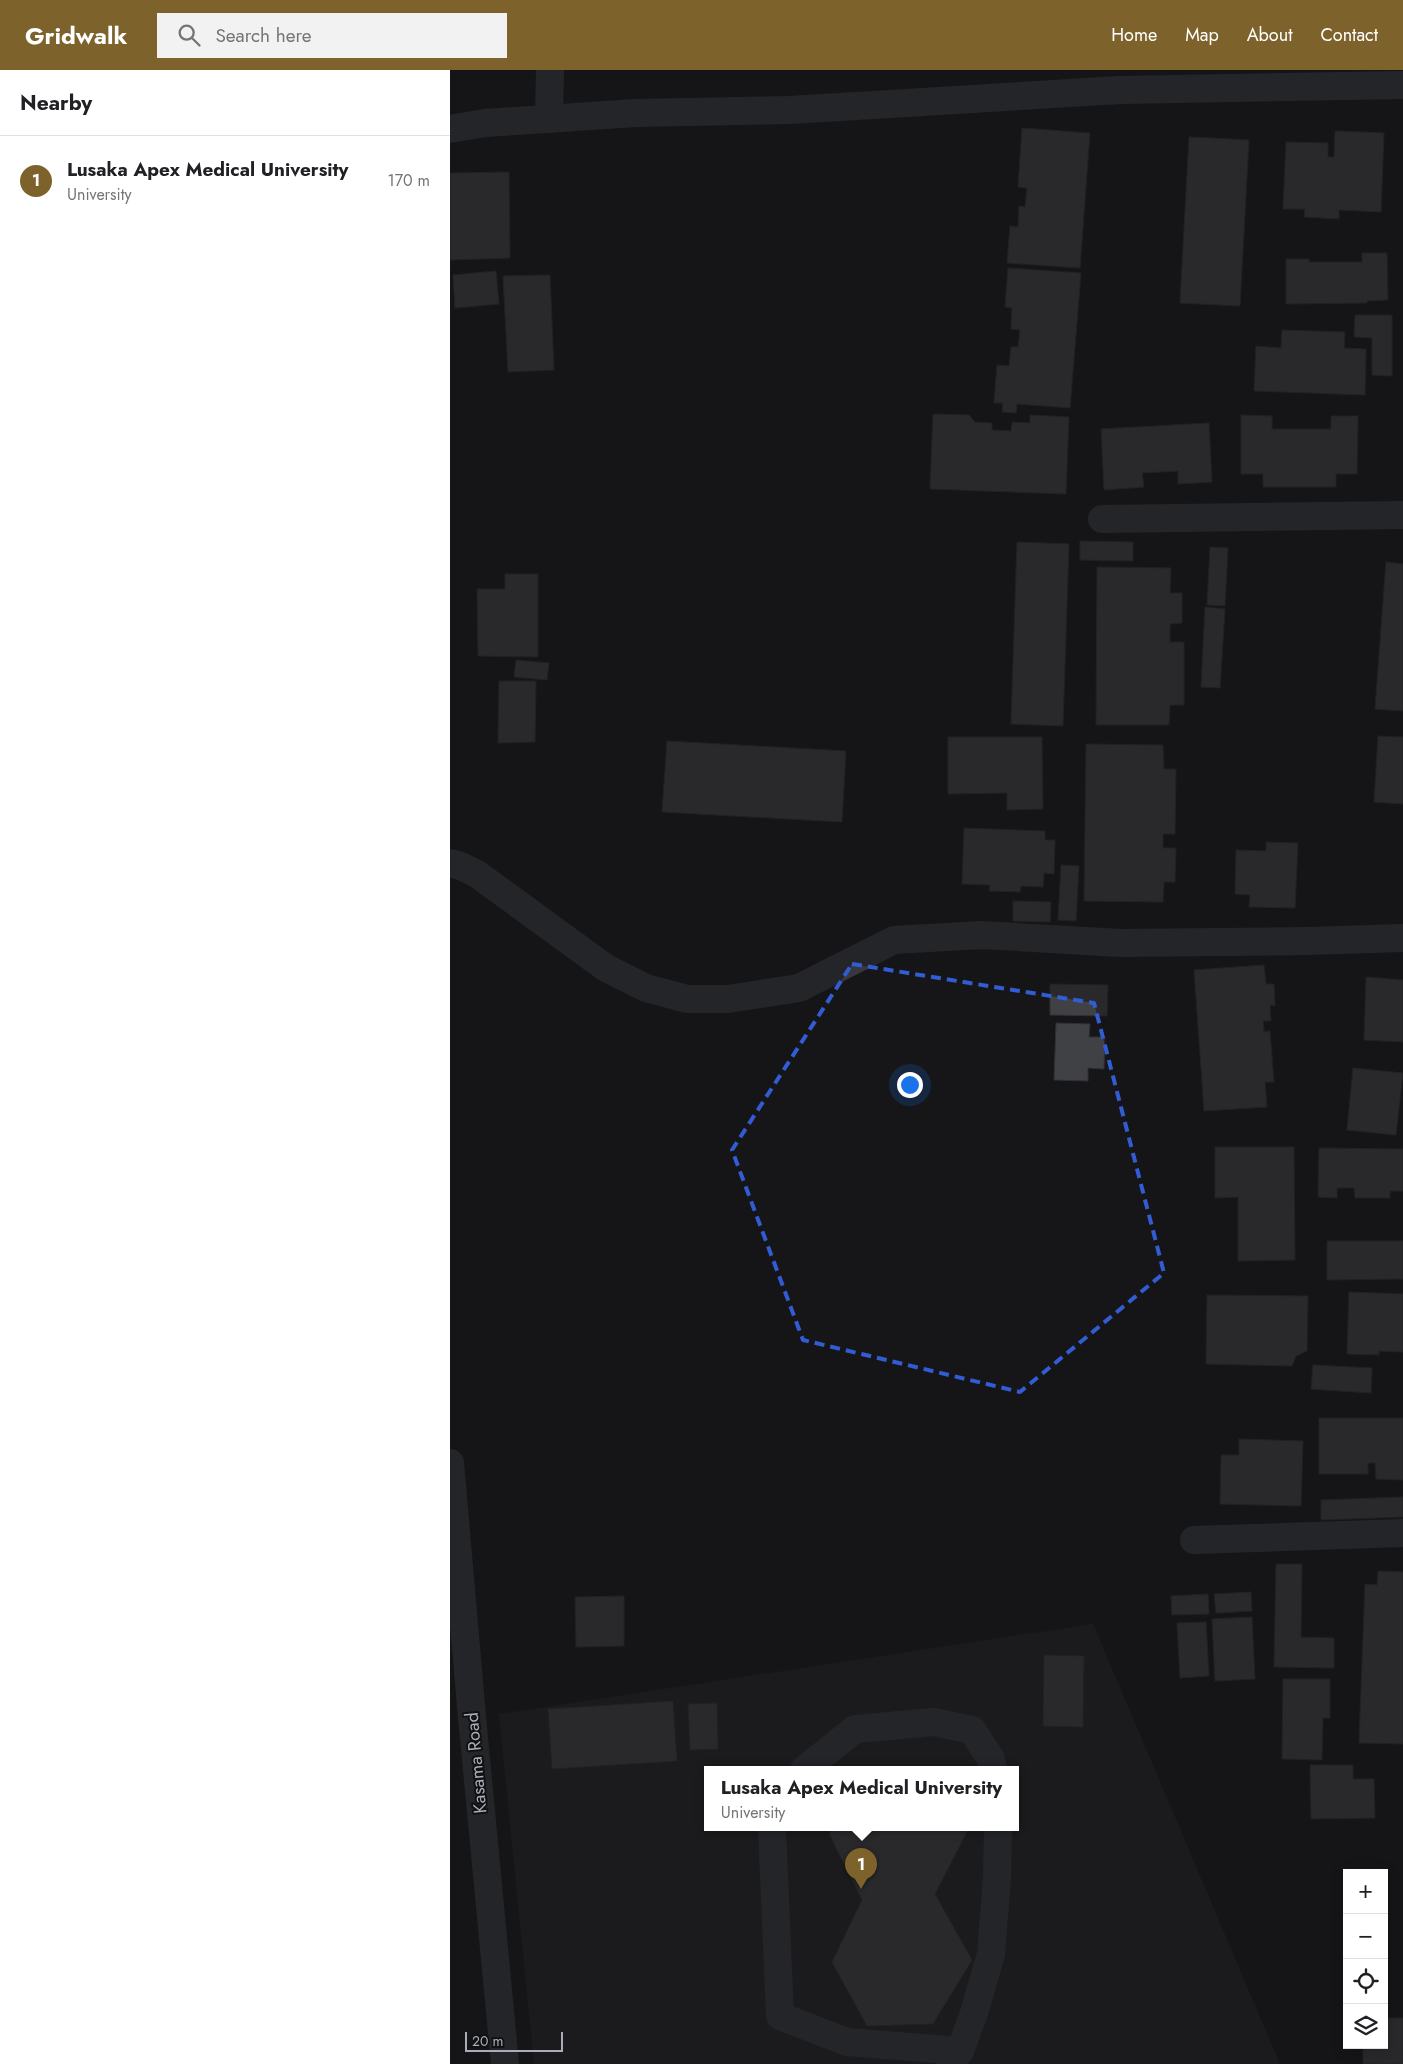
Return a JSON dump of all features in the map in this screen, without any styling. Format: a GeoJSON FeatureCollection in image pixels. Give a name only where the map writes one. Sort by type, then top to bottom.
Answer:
{"type":"FeatureCollection","features":[{"type":"Feature","properties":{"kind":"street"},"geometry":{"type":"LineString","coordinates":[[549,119],[550,70]]}},
{"type":"Feature","properties":{"kind":"street"},"geometry":{"type":"LineString","coordinates":[[450,129],[485,123],[549,119],[636,114],[790,110],[1120,90],[1403,85]]}},
{"type":"Feature","properties":{"kind":"street"},"geometry":{"type":"LineString","coordinates":[[1102,519],[1403,514]]}},
{"type":"Feature","properties":{"kind":"street"},"geometry":{"type":"LineString","coordinates":[[450,863],[461,866],[484,879],[606,968],[646,988],[687,999],[728,1000],[799,988],[894,940],[982,935],[1120,943],[1403,938]]}},
{"type":"Feature","properties":{"kind":"street","name":"Kasama Road"},"geometry":{"type":"LineString","coordinates":[[450,1463],[505,2064]]}},
{"type":"Feature","properties":{"kind":"street"},"geometry":{"type":"LineString","coordinates":[[1194,1540],[1403,1533]]}},
{"type":"Feature","properties":{"kind":"street"},"geometry":{"type":"LineString","coordinates":[[809,1766],[855,1729],[934,1722],[972,1730],[991,1759],[992,1766]]}},
{"type":"Feature","properties":{"kind":"street"},"geometry":{"type":"LineString","coordinates":[[772,1831],[780,2016],[847,2042],[956,2058],[974,2013],[991,1954],[997,1878],[998,1831]]}},
{"type":"Feature","properties":{"kind":"highlighted area"},"geometry":{"type":"Polygon","coordinates":[[[852,964],[1094,1003],[1164,1273],[1020,1392],[803,1340],[732,1150],[852,964]]]}},
{"type":"Feature","properties":{"kind":"shaded area"},"geometry":{"type":"Polygon","coordinates":[[[1093,1624],[1280,2064],[534,2064],[499,1714],[1093,1624]]]}},
{"type":"Feature","properties":{"kind":"building"},"geometry":{"type":"Polygon","coordinates":[[[1022,128],[1090,133],[1080,268],[1007,263],[1010,226],[1018,227],[1019,206],[1025,207],[1027,188],[1018,187],[1022,128]]]}},
{"type":"Feature","properties":{"kind":"building"},"geometry":{"type":"Polygon","coordinates":[[[1335,131],[1384,133],[1381,212],[1339,210],[1339,219],[1304,217],[1305,209],[1283,209],[1286,142],[1328,143],[1328,157],[1334,157],[1335,131]]]}},
{"type":"Feature","properties":{"kind":"building"},"geometry":{"type":"Polygon","coordinates":[[[1189,137],[1249,140],[1240,306],[1180,303],[1189,137]]]}},
{"type":"Feature","properties":{"kind":"building"},"geometry":{"type":"Polygon","coordinates":[[[509,172],[510,258],[450,260],[450,173],[509,172]]]}},
{"type":"Feature","properties":{"kind":"building"},"geometry":{"type":"Polygon","coordinates":[[[1362,253],[1387,253],[1388,300],[1367,301],[1367,303],[1286,304],[1286,259],[1309,259],[1309,262],[1362,262],[1362,253]]]}},
{"type":"Feature","properties":{"kind":"building"},"geometry":{"type":"Polygon","coordinates":[[[1008,268],[1081,273],[1070,408],[1017,404],[1016,413],[1002,412],[1003,403],[994,403],[997,365],[1009,366],[1011,347],[1018,347],[1020,330],[1011,329],[1012,308],[1005,307],[1008,268]]]}},
{"type":"Feature","properties":{"kind":"building"},"geometry":{"type":"Polygon","coordinates":[[[496,271],[499,304],[455,308],[453,275],[496,271]]]}},
{"type":"Feature","properties":{"kind":"building"},"geometry":{"type":"Polygon","coordinates":[[[550,275],[554,370],[508,372],[503,276],[550,275]]]}},
{"type":"Feature","properties":{"kind":"building"},"geometry":{"type":"Polygon","coordinates":[[[1355,315],[1392,315],[1392,376],[1372,375],[1372,338],[1354,337],[1355,315]]]}},
{"type":"Feature","properties":{"kind":"building"},"geometry":{"type":"Polygon","coordinates":[[[1282,330],[1345,332],[1344,348],[1366,349],[1365,395],[1254,391],[1256,346],[1281,348],[1282,330]]]}},
{"type":"Feature","properties":{"kind":"building"},"geometry":{"type":"Polygon","coordinates":[[[933,414],[969,415],[975,422],[992,423],[992,430],[1011,431],[1012,422],[1030,423],[1030,415],[1069,417],[1066,494],[930,489],[933,414]]]}},
{"type":"Feature","properties":{"kind":"building"},"geometry":{"type":"Polygon","coordinates":[[[1241,415],[1272,416],[1272,429],[1331,429],[1331,416],[1358,416],[1357,474],[1336,474],[1336,487],[1263,487],[1263,474],[1241,474],[1241,415]]]}},
{"type":"Feature","properties":{"kind":"building"},"geometry":{"type":"Polygon","coordinates":[[[1209,423],[1212,482],[1178,484],[1178,471],[1142,473],[1144,487],[1104,490],[1101,429],[1209,423]]]}},
{"type":"Feature","properties":{"kind":"building"},"geometry":{"type":"Polygon","coordinates":[[[1080,541],[1133,542],[1133,561],[1080,560],[1080,541]]]}},
{"type":"Feature","properties":{"kind":"building"},"geometry":{"type":"Polygon","coordinates":[[[1017,542],[1069,544],[1063,726],[1011,724],[1017,542]]]}},
{"type":"Feature","properties":{"kind":"building"},"geometry":{"type":"Polygon","coordinates":[[[1210,547],[1228,548],[1225,606],[1207,605],[1210,547]]]}},
{"type":"Feature","properties":{"kind":"building"},"geometry":{"type":"Polygon","coordinates":[[[1386,562],[1403,564],[1403,711],[1375,709],[1386,562]]]}},
{"type":"Feature","properties":{"kind":"building"},"geometry":{"type":"Polygon","coordinates":[[[1097,567],[1171,568],[1170,593],[1182,593],[1182,623],[1170,624],[1170,642],[1184,642],[1184,705],[1170,705],[1169,725],[1096,725],[1097,567]]]}},
{"type":"Feature","properties":{"kind":"building"},"geometry":{"type":"Polygon","coordinates":[[[505,574],[538,574],[538,657],[478,656],[477,589],[505,589],[505,574]]]}},
{"type":"Feature","properties":{"kind":"building"},"geometry":{"type":"Polygon","coordinates":[[[1205,607],[1225,609],[1220,688],[1201,687],[1205,607]]]}},
{"type":"Feature","properties":{"kind":"building"},"geometry":{"type":"Polygon","coordinates":[[[516,660],[549,663],[547,680],[514,677],[516,660]]]}},
{"type":"Feature","properties":{"kind":"building"},"geometry":{"type":"Polygon","coordinates":[[[499,681],[536,681],[535,742],[498,743],[499,681]]]}},
{"type":"Feature","properties":{"kind":"building"},"geometry":{"type":"Polygon","coordinates":[[[1378,736],[1403,737],[1403,804],[1374,802],[1378,736]]]}},
{"type":"Feature","properties":{"kind":"building"},"geometry":{"type":"Polygon","coordinates":[[[948,737],[1042,737],[1043,809],[1007,810],[1007,793],[948,794],[948,737]]]}},
{"type":"Feature","properties":{"kind":"building"},"geometry":{"type":"Polygon","coordinates":[[[667,741],[846,751],[842,822],[662,812],[667,741]]]}},
{"type":"Feature","properties":{"kind":"building"},"geometry":{"type":"Polygon","coordinates":[[[1086,744],[1163,745],[1164,769],[1176,769],[1175,834],[1163,834],[1163,848],[1176,848],[1175,882],[1164,882],[1163,902],[1084,901],[1086,744]]]}},
{"type":"Feature","properties":{"kind":"building"},"geometry":{"type":"Polygon","coordinates":[[[964,828],[1045,831],[1045,840],[1055,840],[1054,874],[1044,873],[1043,887],[1021,886],[1020,892],[989,891],[990,885],[962,884],[964,828]]]}},
{"type":"Feature","properties":{"kind":"building"},"geometry":{"type":"Polygon","coordinates":[[[1266,842],[1298,843],[1295,908],[1249,907],[1250,895],[1235,894],[1236,850],[1266,851],[1266,842]]]}},
{"type":"Feature","properties":{"kind":"building"},"geometry":{"type":"Polygon","coordinates":[[[1061,865],[1079,866],[1076,921],[1058,920],[1061,865]]]}},
{"type":"Feature","properties":{"kind":"building"},"geometry":{"type":"Polygon","coordinates":[[[1013,901],[1051,902],[1050,922],[1013,921],[1013,901]]]}},
{"type":"Feature","properties":{"kind":"building"},"geometry":{"type":"Polygon","coordinates":[[[1264,965],[1266,984],[1274,984],[1275,1006],[1270,1005],[1271,1021],[1263,1021],[1264,1032],[1270,1031],[1274,1082],[1265,1082],[1267,1107],[1204,1111],[1194,970],[1264,965]]]}},
{"type":"Feature","properties":{"kind":"building"},"geometry":{"type":"Polygon","coordinates":[[[1366,977],[1403,980],[1403,1042],[1364,1040],[1366,977]]]}},
{"type":"Feature","properties":{"kind":"building"},"geometry":{"type":"Polygon","coordinates":[[[1050,984],[1108,985],[1107,1016],[1050,1015],[1050,984]]]}},
{"type":"Feature","properties":{"kind":"building"},"geometry":{"type":"Polygon","coordinates":[[[1056,1023],[1090,1024],[1089,1037],[1105,1037],[1104,1069],[1088,1068],[1088,1081],[1054,1080],[1056,1023]]]}},
{"type":"Feature","properties":{"kind":"building"},"geometry":{"type":"Polygon","coordinates":[[[1353,1068],[1403,1073],[1396,1135],[1347,1130],[1353,1068]]]}},
{"type":"Feature","properties":{"kind":"building"},"geometry":{"type":"Polygon","coordinates":[[[1215,1147],[1294,1147],[1295,1260],[1238,1261],[1238,1197],[1215,1198],[1215,1147]]]}},
{"type":"Feature","properties":{"kind":"building"},"geometry":{"type":"Polygon","coordinates":[[[1319,1148],[1403,1149],[1403,1191],[1390,1191],[1390,1198],[1355,1198],[1354,1188],[1337,1188],[1337,1198],[1318,1197],[1319,1148]]]}},
{"type":"Feature","properties":{"kind":"building"},"geometry":{"type":"Polygon","coordinates":[[[1327,1241],[1403,1241],[1403,1279],[1327,1280],[1327,1241]]]}},
{"type":"Feature","properties":{"kind":"building"},"geometry":{"type":"Polygon","coordinates":[[[1349,1292],[1403,1294],[1403,1352],[1379,1351],[1379,1355],[1347,1354],[1349,1292]]]}},
{"type":"Feature","properties":{"kind":"building"},"geometry":{"type":"Polygon","coordinates":[[[1207,1295],[1308,1296],[1307,1351],[1296,1356],[1292,1366],[1206,1364],[1207,1295]]]}},
{"type":"Feature","properties":{"kind":"building"},"geometry":{"type":"Polygon","coordinates":[[[1313,1365],[1372,1368],[1371,1393],[1311,1389],[1313,1365]]]}},
{"type":"Feature","properties":{"kind":"building"},"geometry":{"type":"Polygon","coordinates":[[[1319,1418],[1403,1418],[1403,1480],[1376,1479],[1375,1463],[1368,1463],[1368,1474],[1319,1474],[1319,1418]]]}},
{"type":"Feature","properties":{"kind":"building"},"geometry":{"type":"Polygon","coordinates":[[[1239,1439],[1303,1441],[1301,1506],[1220,1504],[1221,1455],[1239,1455],[1239,1439]]]}},
{"type":"Feature","properties":{"kind":"building"},"geometry":{"type":"Polygon","coordinates":[[[1403,1497],[1403,1517],[1321,1520],[1321,1500],[1403,1497]]]}},
{"type":"Feature","properties":{"kind":"building"},"geometry":{"type":"Polygon","coordinates":[[[1276,1564],[1302,1564],[1301,1637],[1334,1638],[1334,1668],[1274,1667],[1276,1564]]]}},
{"type":"Feature","properties":{"kind":"building"},"geometry":{"type":"Polygon","coordinates":[[[1378,1571],[1403,1572],[1403,1744],[1359,1743],[1365,1584],[1377,1585],[1378,1571]]]}},
{"type":"Feature","properties":{"kind":"building"},"geometry":{"type":"Polygon","coordinates":[[[1251,1592],[1252,1611],[1216,1613],[1214,1594],[1251,1592]]]}},
{"type":"Feature","properties":{"kind":"building"},"geometry":{"type":"Polygon","coordinates":[[[1208,1594],[1209,1614],[1172,1615],[1171,1596],[1208,1594]]]}},
{"type":"Feature","properties":{"kind":"building"},"geometry":{"type":"Polygon","coordinates":[[[624,1596],[624,1646],[576,1647],[575,1597],[624,1596]]]}},
{"type":"Feature","properties":{"kind":"building"},"geometry":{"type":"Polygon","coordinates":[[[1252,1617],[1255,1679],[1215,1681],[1212,1619],[1252,1617]]]}},
{"type":"Feature","properties":{"kind":"building"},"geometry":{"type":"Polygon","coordinates":[[[1206,1622],[1209,1676],[1180,1678],[1177,1623],[1206,1622]]]}},
{"type":"Feature","properties":{"kind":"building"},"geometry":{"type":"Polygon","coordinates":[[[1044,1655],[1084,1656],[1083,1727],[1043,1726],[1044,1655]]]}},
{"type":"Feature","properties":{"kind":"building"},"geometry":{"type":"Polygon","coordinates":[[[1283,1679],[1330,1679],[1330,1718],[1323,1718],[1322,1760],[1282,1759],[1283,1679]]]}},
{"type":"Feature","properties":{"kind":"building"},"geometry":{"type":"Polygon","coordinates":[[[673,1701],[677,1761],[552,1769],[548,1709],[673,1701]]]}},
{"type":"Feature","properties":{"kind":"building"},"geometry":{"type":"Polygon","coordinates":[[[717,1703],[718,1749],[690,1750],[688,1704],[717,1703]]]}},
{"type":"Feature","properties":{"kind":"building"},"geometry":{"type":"Polygon","coordinates":[[[1310,1765],[1353,1765],[1353,1779],[1374,1779],[1375,1818],[1311,1819],[1310,1765]]]}},
{"type":"Feature","properties":{"kind":"building"},"geometry":{"type":"Polygon","coordinates":[[[831,1831],[967,1831],[935,1894],[972,1960],[933,2024],[867,2026],[832,1962],[862,1900],[829,1834],[831,1831]]]}},
{"type":"Feature","properties":{"kind":"building"},"geometry":{"type":"Polygon","coordinates":[[[1388,2018],[1403,2018],[1403,2064],[1363,2064],[1363,2049],[1388,2049],[1388,2018]]]}},
{"type":"Feature","properties":{"kind":"place","name":"Lusaka Apex Medical University"},"geometry":{"type":"Point","coordinates":[861,1889]}}]}
